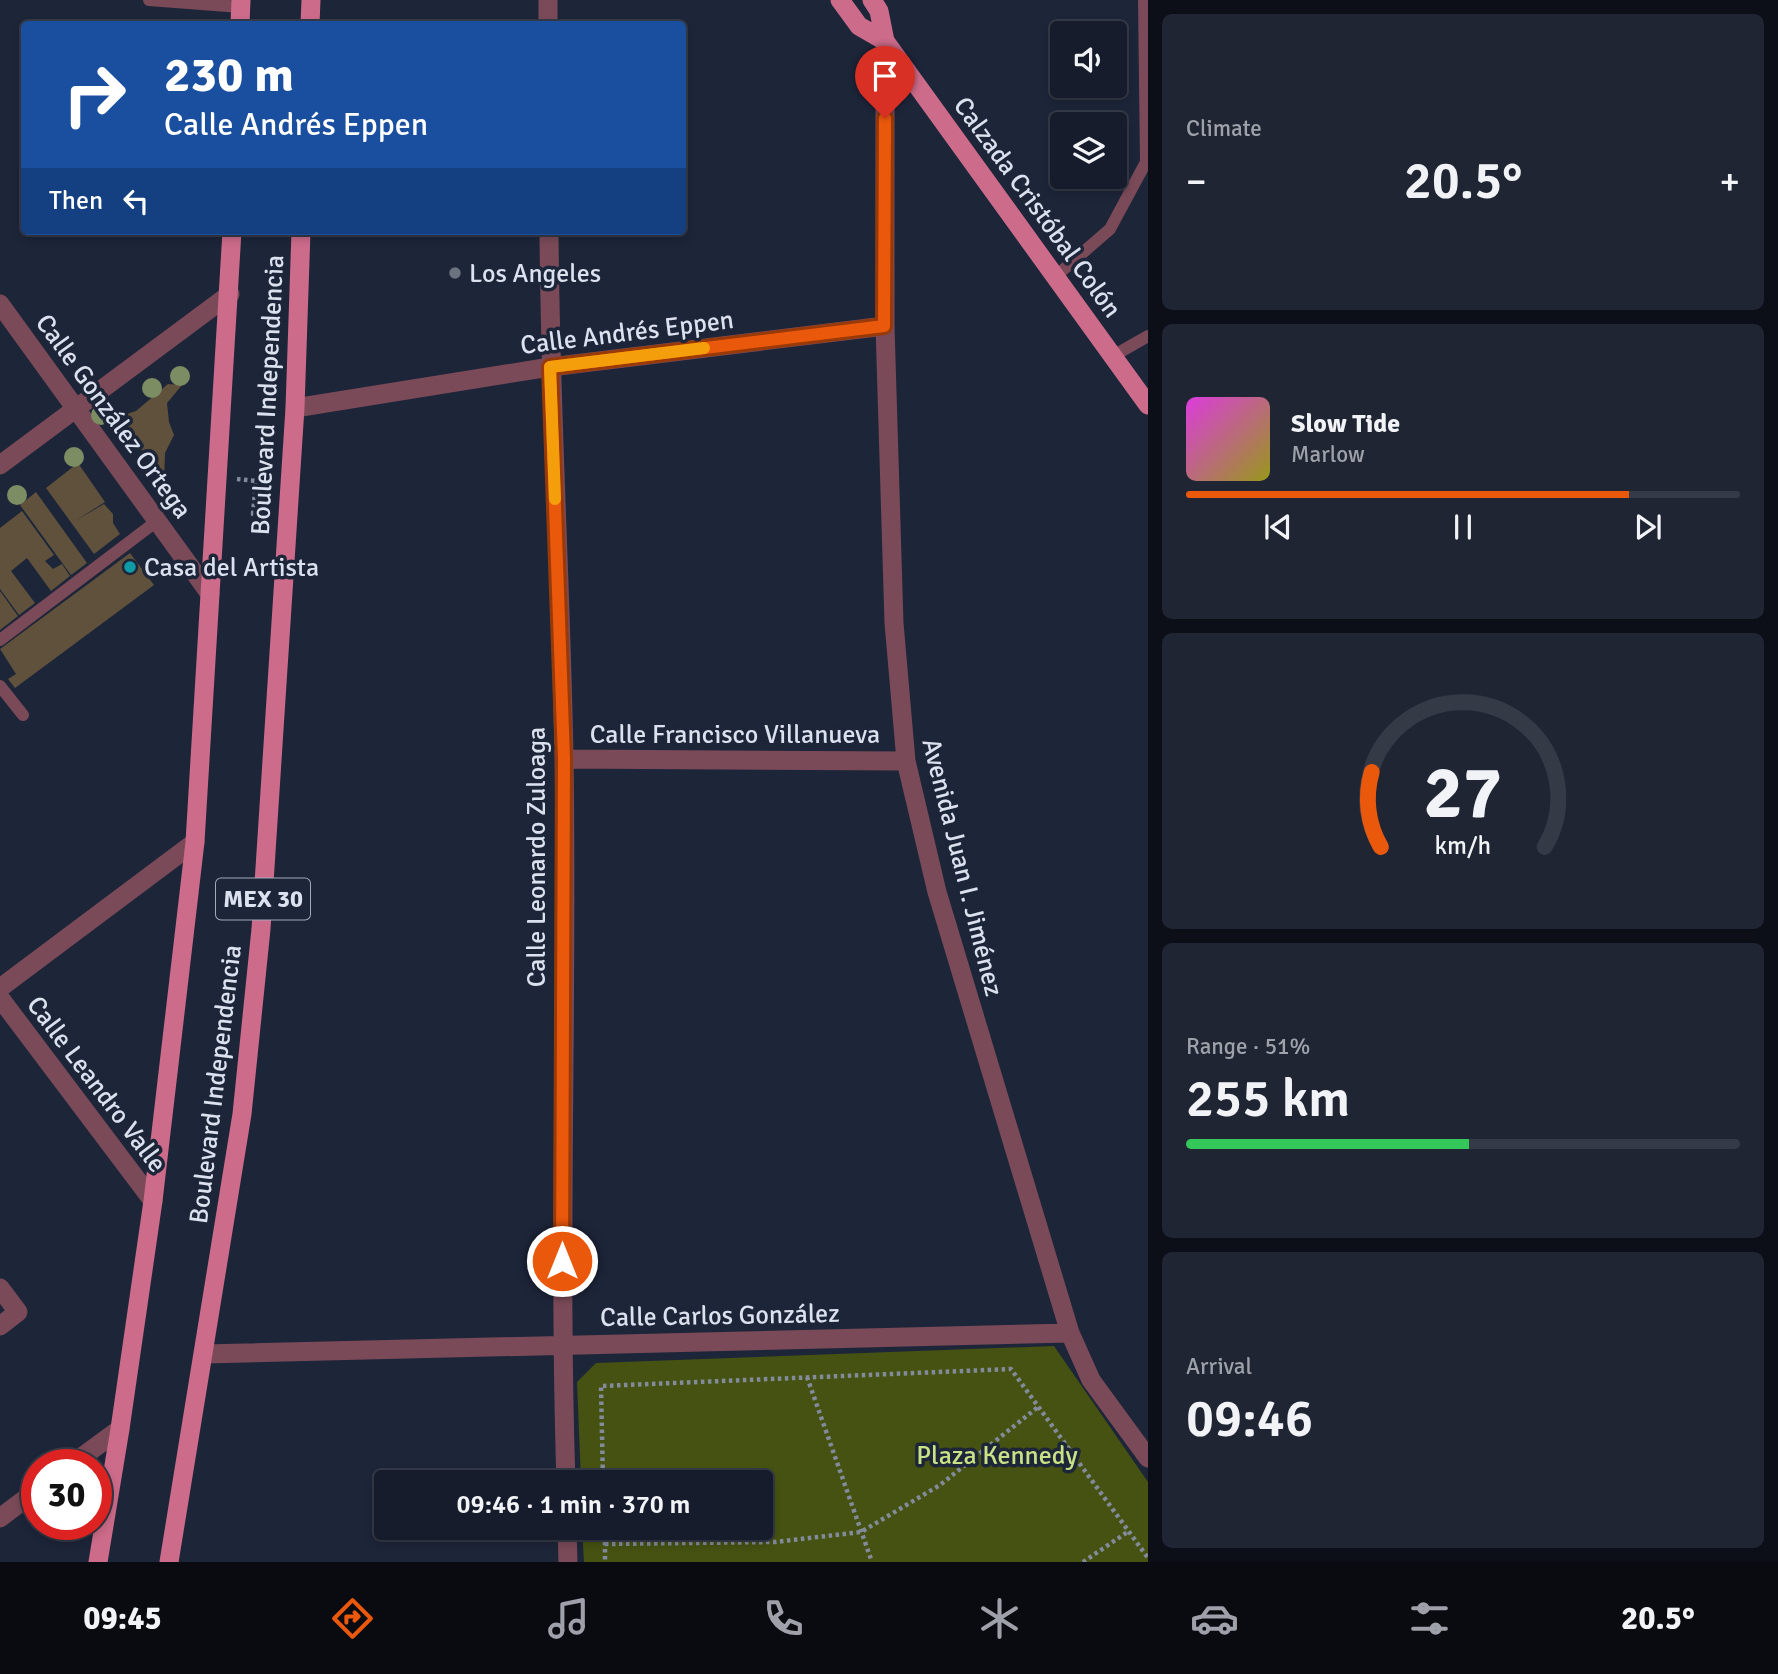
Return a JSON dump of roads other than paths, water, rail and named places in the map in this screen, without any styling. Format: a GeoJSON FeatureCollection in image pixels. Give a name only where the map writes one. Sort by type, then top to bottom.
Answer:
{"type":"FeatureCollection","features":[{"type":"Feature","properties":{"kind":"main road"},"geometry":{"type":"LineString","coordinates":[[310,21],[311,0]]}},
{"type":"Feature","properties":{"kind":"main road","name":"Calzada Cristóbal Colón"},"geometry":{"type":"LineString","coordinates":[[840,0],[859,26],[886,41]]}},
{"type":"Feature","properties":{"kind":"main road","name":"Calzada Cristóbal Colón"},"geometry":{"type":"LineString","coordinates":[[872,0],[879,11],[886,41],[1148,405]]}},
{"type":"Feature","properties":{"kind":"main road","name":"Boulevard Independencia"},"geometry":{"type":"LineString","coordinates":[[97,1562],[120,1429],[153,1201],[195,842],[232,235]]}},
{"type":"Feature","properties":{"kind":"main road","name":"Boulevard Independencia"},"geometry":{"type":"LineString","coordinates":[[169,1562],[242,1114],[261,929],[295,408],[300,235]]}},
{"type":"Feature","properties":{"kind":"street"},"geometry":{"type":"LineString","coordinates":[[548,0],[548,21]]}},
{"type":"Feature","properties":{"kind":"street","name":"Avenida Juan I. Jiménez"},"geometry":{"type":"LineString","coordinates":[[886,41],[884,326],[894,623],[906,761],[937,892],[1070,1334],[1091,1380],[1148,1458]]}},
{"type":"Feature","properties":{"kind":"street","name":"Calle Leonardo Zuloaga"},"geometry":{"type":"LineString","coordinates":[[549,235],[550,367],[564,759],[562,1345],[566,1470]]}},
{"type":"Feature","properties":{"kind":"street"},"geometry":{"type":"LineString","coordinates":[[0,465],[229,295]]}},
{"type":"Feature","properties":{"kind":"street","name":"Calle González Ortega"},"geometry":{"type":"LineString","coordinates":[[0,304],[210,594]]}},
{"type":"Feature","properties":{"kind":"street","name":"Calle Andrés Eppen"},"geometry":{"type":"LineString","coordinates":[[295,408],[550,367],[884,326]]}},
{"type":"Feature","properties":{"kind":"street","name":"Calle Francisco Villanueva"},"geometry":{"type":"LineString","coordinates":[[564,759],[906,761]]}},
{"type":"Feature","properties":{"kind":"street"},"geometry":{"type":"LineString","coordinates":[[0,988],[195,842]]}},
{"type":"Feature","properties":{"kind":"street","name":"Calle Leandro Valle"},"geometry":{"type":"LineString","coordinates":[[0,998],[153,1201]]}},
{"type":"Feature","properties":{"kind":"street"},"geometry":{"type":"LineString","coordinates":[[0,1288],[18,1312],[0,1326]]}},
{"type":"Feature","properties":{"kind":"street","name":"Calle Carlos González"},"geometry":{"type":"LineString","coordinates":[[204,1354],[1070,1334]]}},
{"type":"Feature","properties":{"kind":"street"},"geometry":{"type":"LineString","coordinates":[[93,1449],[120,1429]]}},
{"type":"Feature","properties":{"kind":"street"},"geometry":{"type":"LineString","coordinates":[[0,1518],[21,1502]]}},
{"type":"Feature","properties":{"kind":"street"},"geometry":{"type":"LineString","coordinates":[[567,1540],[568,1562]]}},
{"type":"Feature","properties":{"kind":"lane"},"geometry":{"type":"LineString","coordinates":[[149,0],[241,10]]}},
{"type":"Feature","properties":{"kind":"lane"},"geometry":{"type":"LineString","coordinates":[[1056,276],[1110,229],[1146,162],[1144,0]]}},
{"type":"Feature","properties":{"kind":"lane"},"geometry":{"type":"LineString","coordinates":[[1113,356],[1148,336]]}},
{"type":"Feature","properties":{"kind":"lane"},"geometry":{"type":"LineString","coordinates":[[0,640],[157,521]]}},
{"type":"Feature","properties":{"kind":"lane"},"geometry":{"type":"LineString","coordinates":[[0,686],[23,715]]}},
{"type":"Feature","properties":{"kind":"place","name":"Los Angeles"},"geometry":{"type":"Point","coordinates":[455,273]}},
{"type":"Feature","properties":{"kind":"place","name":"Casa del Artista"},"geometry":{"type":"Point","coordinates":[130,567]}},
{"type":"Feature","properties":{"kind":"park label","name":"Plaza Kennedy"},"geometry":{"type":"Point","coordinates":[997,1455]}}]}
